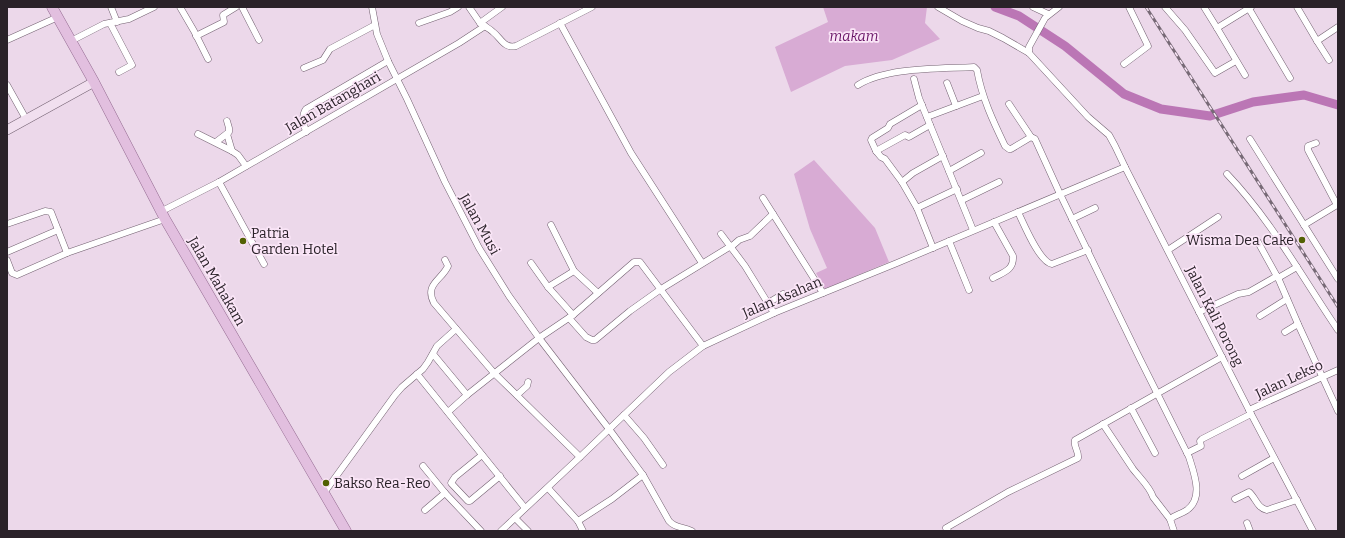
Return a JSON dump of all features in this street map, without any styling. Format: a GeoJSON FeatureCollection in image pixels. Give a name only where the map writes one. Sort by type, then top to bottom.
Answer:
{"type":"FeatureCollection","features":[{"type":"Feature","properties":{"kind":"main road","name":"Jalan Mahakam"},"geometry":{"type":"LineString","coordinates":[[52,7],[94,82],[163,215],[346,531]]}},
{"type":"Feature","properties":{"kind":"street"},"geometry":{"type":"LineString","coordinates":[[111,7],[117,22]]}},
{"type":"Feature","properties":{"kind":"street"},"geometry":{"type":"LineString","coordinates":[[71,41],[97,27],[110,22],[117,22],[136,16],[154,7]]}},
{"type":"Feature","properties":{"kind":"street"},"geometry":{"type":"LineString","coordinates":[[180,7],[208,59]]}},
{"type":"Feature","properties":{"kind":"street"},"geometry":{"type":"LineString","coordinates":[[196,36],[224,22],[223,14],[236,7]]}},
{"type":"Feature","properties":{"kind":"street"},"geometry":{"type":"LineString","coordinates":[[242,7],[259,40]]}},
{"type":"Feature","properties":{"kind":"street","name":"Jalan Musi"},"geometry":{"type":"LineString","coordinates":[[372,7],[377,34],[388,61],[445,182],[482,254],[539,338],[643,475],[666,516],[674,526],[692,531]]}},
{"type":"Feature","properties":{"kind":"street"},"geometry":{"type":"LineString","coordinates":[[419,23],[458,7]]}},
{"type":"Feature","properties":{"kind":"street"},"geometry":{"type":"LineString","coordinates":[[469,7],[482,24],[493,31],[507,46],[511,47],[516,46],[592,7]]}},
{"type":"Feature","properties":{"kind":"street","name":"Jalan Kali Porong"},"geometry":{"type":"LineString","coordinates":[[938,7],[962,21],[989,31],[1029,53],[1088,117],[1109,135],[1250,412],[1313,531]]}},
{"type":"Feature","properties":{"kind":"street"},"geometry":{"type":"LineString","coordinates":[[1033,7],[1047,16]]}},
{"type":"Feature","properties":{"kind":"street"},"geometry":{"type":"LineString","coordinates":[[1029,53],[1029,47],[1047,16],[1059,7]]}},
{"type":"Feature","properties":{"kind":"street"},"geometry":{"type":"LineString","coordinates":[[1124,64],[1148,46],[1129,7]]}},
{"type":"Feature","properties":{"kind":"street"},"geometry":{"type":"LineString","coordinates":[[1166,7],[1185,30],[1215,73],[1236,61]]}},
{"type":"Feature","properties":{"kind":"street"},"geometry":{"type":"LineString","coordinates":[[1204,7],[1245,75]]}},
{"type":"Feature","properties":{"kind":"street"},"geometry":{"type":"LineString","coordinates":[[1217,28],[1249,7],[1290,78]]}},
{"type":"Feature","properties":{"kind":"street"},"geometry":{"type":"LineString","coordinates":[[1297,7],[1329,60]]}},
{"type":"Feature","properties":{"kind":"street","name":"Jalan Batanghari"},"geometry":{"type":"LineString","coordinates":[[7,260],[12,273],[17,275],[67,253],[163,215],[459,43],[482,24],[498,8]]}},
{"type":"Feature","properties":{"kind":"street"},"geometry":{"type":"LineString","coordinates":[[7,40],[58,17]]}},
{"type":"Feature","properties":{"kind":"street"},"geometry":{"type":"LineString","coordinates":[[110,22],[132,65],[119,72]]}},
{"type":"Feature","properties":{"kind":"street"},"geometry":{"type":"LineString","coordinates":[[560,23],[631,153],[702,263]]}},
{"type":"Feature","properties":{"kind":"street"},"geometry":{"type":"LineString","coordinates":[[304,68],[323,60],[330,49],[375,25]]}},
{"type":"Feature","properties":{"kind":"street"},"geometry":{"type":"LineString","coordinates":[[1317,41],[1338,27]]}},
{"type":"Feature","properties":{"kind":"street"},"geometry":{"type":"LineString","coordinates":[[306,132],[303,122],[303,115],[306,109],[388,61]]}},
{"type":"Feature","properties":{"kind":"street"},"geometry":{"type":"LineString","coordinates":[[858,85],[874,77],[911,71],[974,67],[977,72],[989,113],[1005,146],[1007,148],[1011,148],[1031,137]]}},
{"type":"Feature","properties":{"kind":"street"},"geometry":{"type":"LineString","coordinates":[[914,79],[922,105],[973,230]]}},
{"type":"Feature","properties":{"kind":"street"},"geometry":{"type":"LineString","coordinates":[[7,130],[94,82]]}},
{"type":"Feature","properties":{"kind":"street"},"geometry":{"type":"LineString","coordinates":[[947,83],[956,106]]}},
{"type":"Feature","properties":{"kind":"street"},"geometry":{"type":"LineString","coordinates":[[7,84],[26,119]]}},
{"type":"Feature","properties":{"kind":"street"},"geometry":{"type":"LineString","coordinates":[[927,117],[983,96]]}},
{"type":"Feature","properties":{"kind":"street"},"geometry":{"type":"LineString","coordinates":[[1009,104],[1031,137],[1036,141],[1072,219],[1187,453],[1194,472],[1196,496],[1187,510],[1171,522]]}},
{"type":"Feature","properties":{"kind":"street"},"geometry":{"type":"LineString","coordinates":[[922,105],[890,124],[888,128],[871,140],[876,151],[881,157],[886,159],[902,182],[917,208],[933,248]]}},
{"type":"Feature","properties":{"kind":"street"},"geometry":{"type":"LineString","coordinates":[[216,142],[227,134],[229,128],[227,121]]}},
{"type":"Feature","properties":{"kind":"street"},"geometry":{"type":"LineString","coordinates":[[876,151],[905,135],[909,137],[930,125]]}},
{"type":"Feature","properties":{"kind":"street"},"geometry":{"type":"LineString","coordinates":[[198,134],[232,150],[238,155],[246,166]]}},
{"type":"Feature","properties":{"kind":"street"},"geometry":{"type":"LineString","coordinates":[[227,134],[232,150]]}},
{"type":"Feature","properties":{"kind":"street"},"geometry":{"type":"LineString","coordinates":[[1250,139],[1338,279]]}},
{"type":"Feature","properties":{"kind":"street"},"geometry":{"type":"LineString","coordinates":[[1304,225],[1337,205],[1308,150],[1308,146],[1316,143]]}},
{"type":"Feature","properties":{"kind":"street"},"geometry":{"type":"LineString","coordinates":[[949,171],[981,154]]}},
{"type":"Feature","properties":{"kind":"street"},"geometry":{"type":"LineString","coordinates":[[902,182],[943,156]]}},
{"type":"Feature","properties":{"kind":"street","name":"Jalan Asahan"},"geometry":{"type":"LineString","coordinates":[[501,531],[669,372],[703,346],[774,312],[933,248],[1125,167]]}},
{"type":"Feature","properties":{"kind":"street"},"geometry":{"type":"LineString","coordinates":[[1227,174],[1255,205],[1338,330]]}},
{"type":"Feature","properties":{"kind":"street"},"geometry":{"type":"LineString","coordinates":[[219,182],[264,264]]}},
{"type":"Feature","properties":{"kind":"street"},"geometry":{"type":"LineString","coordinates":[[962,200],[999,182]]}},
{"type":"Feature","properties":{"kind":"street"},"geometry":{"type":"LineString","coordinates":[[917,208],[957,189]]}},
{"type":"Feature","properties":{"kind":"street"},"geometry":{"type":"LineString","coordinates":[[763,198],[823,293]]}},
{"type":"Feature","properties":{"kind":"street"},"geometry":{"type":"LineString","coordinates":[[1072,219],[1095,208]]}},
{"type":"Feature","properties":{"kind":"street"},"geometry":{"type":"LineString","coordinates":[[7,224],[45,211],[51,212],[67,253]]}},
{"type":"Feature","properties":{"kind":"street"},"geometry":{"type":"LineString","coordinates":[[1018,212],[1041,256],[1049,264],[1088,250]]}},
{"type":"Feature","properties":{"kind":"street"},"geometry":{"type":"LineString","coordinates":[[531,263],[586,337],[595,340],[630,311],[661,289],[739,240],[750,236],[773,214]]}},
{"type":"Feature","properties":{"kind":"street"},"geometry":{"type":"LineString","coordinates":[[1168,250],[1218,217]]}},
{"type":"Feature","properties":{"kind":"street"},"geometry":{"type":"LineString","coordinates":[[993,278],[1010,268],[1013,262],[1013,256],[994,222]]}},
{"type":"Feature","properties":{"kind":"street"},"geometry":{"type":"LineString","coordinates":[[551,225],[574,271],[598,293]]}},
{"type":"Feature","properties":{"kind":"street"},"geometry":{"type":"LineString","coordinates":[[7,252],[58,230]]}},
{"type":"Feature","properties":{"kind":"street"},"geometry":{"type":"LineString","coordinates":[[721,234],[746,266],[774,312]]}},
{"type":"Feature","properties":{"kind":"street"},"geometry":{"type":"LineString","coordinates":[[949,241],[969,290]]}},
{"type":"Feature","properties":{"kind":"street"},"geometry":{"type":"LineString","coordinates":[[1258,242],[1288,299],[1338,411]]}},
{"type":"Feature","properties":{"kind":"street"},"geometry":{"type":"LineString","coordinates":[[445,260],[448,266],[434,283],[432,300],[494,373],[580,457]]}},
{"type":"Feature","properties":{"kind":"street"},"geometry":{"type":"LineString","coordinates":[[448,412],[494,373],[539,338],[571,317],[634,262],[640,262],[703,346]]}},
{"type":"Feature","properties":{"kind":"street"},"geometry":{"type":"LineString","coordinates":[[1199,312],[1238,294],[1249,292],[1297,267]]}},
{"type":"Feature","properties":{"kind":"street"},"geometry":{"type":"LineString","coordinates":[[548,287],[574,271]]}},
{"type":"Feature","properties":{"kind":"street"},"geometry":{"type":"LineString","coordinates":[[768,303],[783,294]]}},
{"type":"Feature","properties":{"kind":"street"},"geometry":{"type":"LineString","coordinates":[[1260,316],[1288,299]]}},
{"type":"Feature","properties":{"kind":"street"},"geometry":{"type":"LineString","coordinates":[[1285,332],[1298,324]]}},
{"type":"Feature","properties":{"kind":"street"},"geometry":{"type":"LineString","coordinates":[[324,493],[395,395],[428,362],[437,346],[456,329]]}},
{"type":"Feature","properties":{"kind":"street"},"geometry":{"type":"LineString","coordinates":[[433,354],[467,395]]}},
{"type":"Feature","properties":{"kind":"street"},"geometry":{"type":"LineString","coordinates":[[948,531],[946,528],[1008,492],[1078,458],[1078,451],[1074,443],[1075,440],[1222,357]]}},
{"type":"Feature","properties":{"kind":"street","name":"Jalan Lekso"},"geometry":{"type":"LineString","coordinates":[[1187,453],[1201,446],[1200,442],[1202,439],[1250,412],[1338,370]]}},
{"type":"Feature","properties":{"kind":"street"},"geometry":{"type":"LineString","coordinates":[[417,374],[525,508]]}},
{"type":"Feature","properties":{"kind":"street"},"geometry":{"type":"LineString","coordinates":[[517,395],[527,386],[528,382]]}},
{"type":"Feature","properties":{"kind":"street"},"geometry":{"type":"LineString","coordinates":[[1131,408],[1155,453]]}},
{"type":"Feature","properties":{"kind":"street"},"geometry":{"type":"LineString","coordinates":[[624,415],[644,438],[663,465]]}},
{"type":"Feature","properties":{"kind":"street"},"geometry":{"type":"LineString","coordinates":[[1103,424],[1171,522],[1174,531]]}},
{"type":"Feature","properties":{"kind":"street"},"geometry":{"type":"LineString","coordinates":[[482,455],[451,482],[468,501],[470,501],[500,476]]}},
{"type":"Feature","properties":{"kind":"street"},"geometry":{"type":"LineString","coordinates":[[1242,476],[1274,458]]}},
{"type":"Feature","properties":{"kind":"street"},"geometry":{"type":"LineString","coordinates":[[423,466],[478,530]]}},
{"type":"Feature","properties":{"kind":"street"},"geometry":{"type":"LineString","coordinates":[[582,519],[612,499],[643,475]]}},
{"type":"Feature","properties":{"kind":"street"},"geometry":{"type":"LineString","coordinates":[[548,488],[582,519],[583,531]]}},
{"type":"Feature","properties":{"kind":"street"},"geometry":{"type":"LineString","coordinates":[[1235,499],[1249,492],[1260,507],[1267,510],[1296,500]]}},
{"type":"Feature","properties":{"kind":"street"},"geometry":{"type":"LineString","coordinates":[[425,510],[446,493]]}},
{"type":"Feature","properties":{"kind":"street"},"geometry":{"type":"LineString","coordinates":[[515,518],[528,531]]}},
{"type":"Feature","properties":{"kind":"street"},"geometry":{"type":"LineString","coordinates":[[1248,523],[1250,531]]}},
{"type":"Feature","properties":{"kind":"green space","name":"makam"},"geometry":{"type":"Polygon","coordinates":[[[823,7],[927,7],[925,23],[940,39],[892,60],[845,66],[791,92],[775,47],[828,22],[823,7]]]}},
{"type":"Feature","properties":{"kind":"green space"},"geometry":{"type":"Polygon","coordinates":[[[814,160],[875,228],[889,262],[825,289],[816,273],[827,268],[810,229],[794,174],[814,160]]]}},
{"type":"Feature","properties":{"kind":"waterway"},"geometry":{"type":"LineString","coordinates":[[995,7],[1019,16],[1065,46],[1124,94],[1161,109],[1210,116],[1253,102],[1304,95],[1338,105]]}},
{"type":"Feature","properties":{"kind":"railway"},"geometry":{"type":"LineString","coordinates":[[1146,7],[1338,307]]}},
{"type":"Feature","properties":{"kind":"place","name":"Wisma Dea Cake"},"geometry":{"type":"Point","coordinates":[1302,240]}},
{"type":"Feature","properties":{"kind":"place","name":"Patria Garden Hotel"},"geometry":{"type":"Point","coordinates":[243,241]}},
{"type":"Feature","properties":{"kind":"place","name":"Bakso Rea-Reo"},"geometry":{"type":"Point","coordinates":[326,483]}}]}
